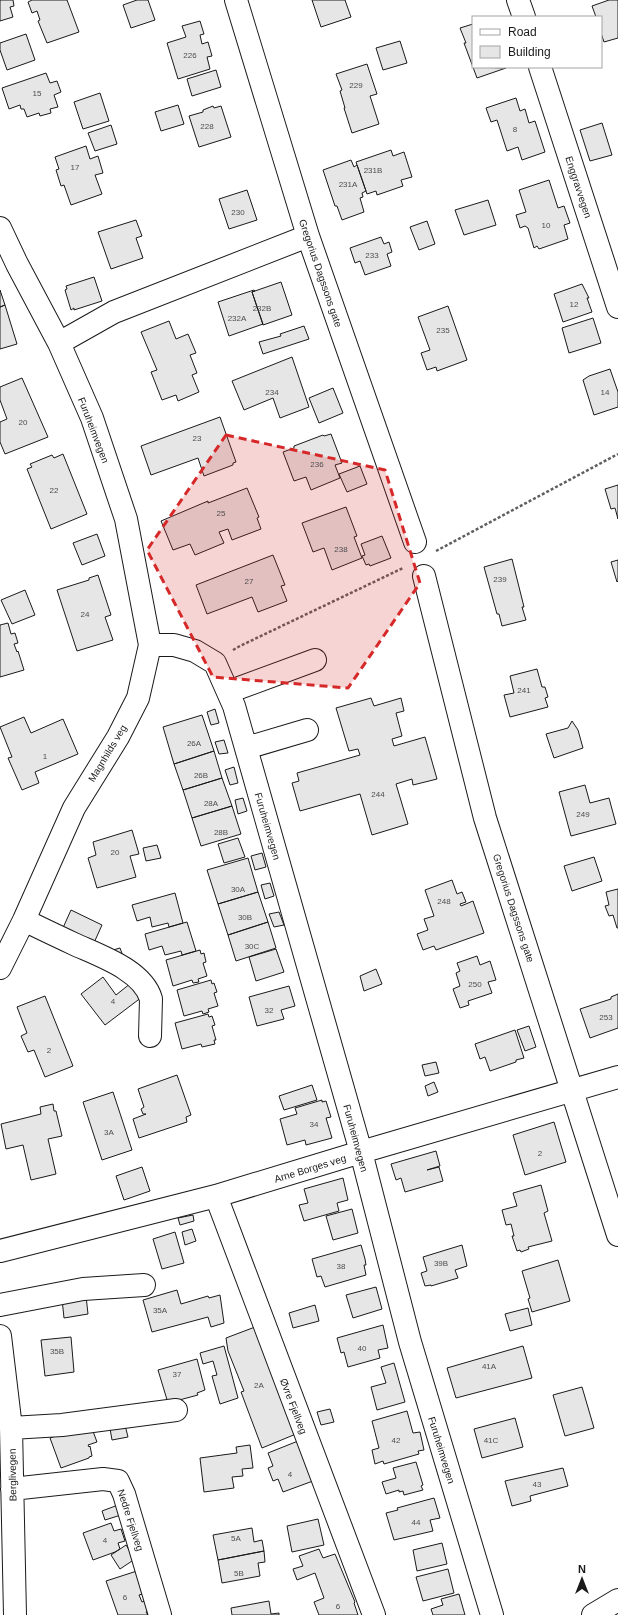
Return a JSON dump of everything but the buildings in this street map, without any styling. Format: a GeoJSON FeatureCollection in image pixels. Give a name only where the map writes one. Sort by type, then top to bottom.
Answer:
{"type":"FeatureCollection","features":[{"type":"Feature","properties":{"kind":"street","name":"Gregorius Dagssons gate"},"geometry":{"type":"LineString","coordinates":[[236,0],[308,236],[415,542]]}},
{"type":"Feature","properties":{"kind":"street"},"geometry":{"type":"LineString","coordinates":[[518,0],[524,16]]}},
{"type":"Feature","properties":{"kind":"street","name":"Enggravvegen"},"geometry":{"type":"LineString","coordinates":[[540,68],[618,307]]}},
{"type":"Feature","properties":{"kind":"street","name":"Furuheimvegen"},"geometry":{"type":"LineString","coordinates":[[0,228],[17,264],[59,343],[92,418],[126,519],[150,645],[174,645],[195,651],[215,663],[234,706],[360,1152],[410,1342],[492,1615]]}},
{"type":"Feature","properties":{"kind":"street"},"geometry":{"type":"LineString","coordinates":[[59,343],[114,312],[308,236]]}},
{"type":"Feature","properties":{"kind":"street","name":"Gregorius Dagssons gate"},"geometry":{"type":"LineString","coordinates":[[424,576],[485,818],[618,1235]]}},
{"type":"Feature","properties":{"kind":"street","name":"Magnhilds veg"},"geometry":{"type":"LineString","coordinates":[[0,968],[24,920],[74,808],[118,737],[138,698],[150,645]]}},
{"type":"Feature","properties":{"kind":"street"},"geometry":{"type":"LineString","coordinates":[[228,692],[314,660]]}},
{"type":"Feature","properties":{"kind":"street"},"geometry":{"type":"LineString","coordinates":[[246,748],[307,730]]}},
{"type":"Feature","properties":{"kind":"street"},"geometry":{"type":"LineString","coordinates":[[24,920],[110,960],[127,970],[141,982],[151,999],[150,1036]]}},
{"type":"Feature","properties":{"kind":"street","name":"Arne Borges veg"},"geometry":{"type":"LineString","coordinates":[[0,1251],[216,1196],[360,1152],[618,1077]]}},
{"type":"Feature","properties":{"kind":"street","name":"Øvre Fjellveg"},"geometry":{"type":"LineString","coordinates":[[216,1196],[374,1615]]}},
{"type":"Feature","properties":{"kind":"street"},"geometry":{"type":"LineString","coordinates":[[0,1305],[83,1289],[144,1285]]}},
{"type":"Feature","properties":{"kind":"street","name":"Berglivegen"},"geometry":{"type":"LineString","coordinates":[[0,1340],[11,1428],[15,1615]]}},
{"type":"Feature","properties":{"kind":"street"},"geometry":{"type":"LineString","coordinates":[[11,1428],[62,1425],[176,1410]]}},
{"type":"Feature","properties":{"kind":"street","name":"Nedre Fjellveg"},"geometry":{"type":"LineString","coordinates":[[12,1489],[104,1479],[118,1481],[124,1494],[160,1615]]}},
{"type":"Feature","properties":{"kind":"street"},"geometry":{"type":"LineString","coordinates":[[593,1615],[618,1600]]}},
{"type":"Feature","properties":{"kind":"highlighted area"},"geometry":{"type":"Polygon","coordinates":[[[226,435],[385,470],[420,583],[348,688],[213,677],[147,550],[226,435]]]}}]}
